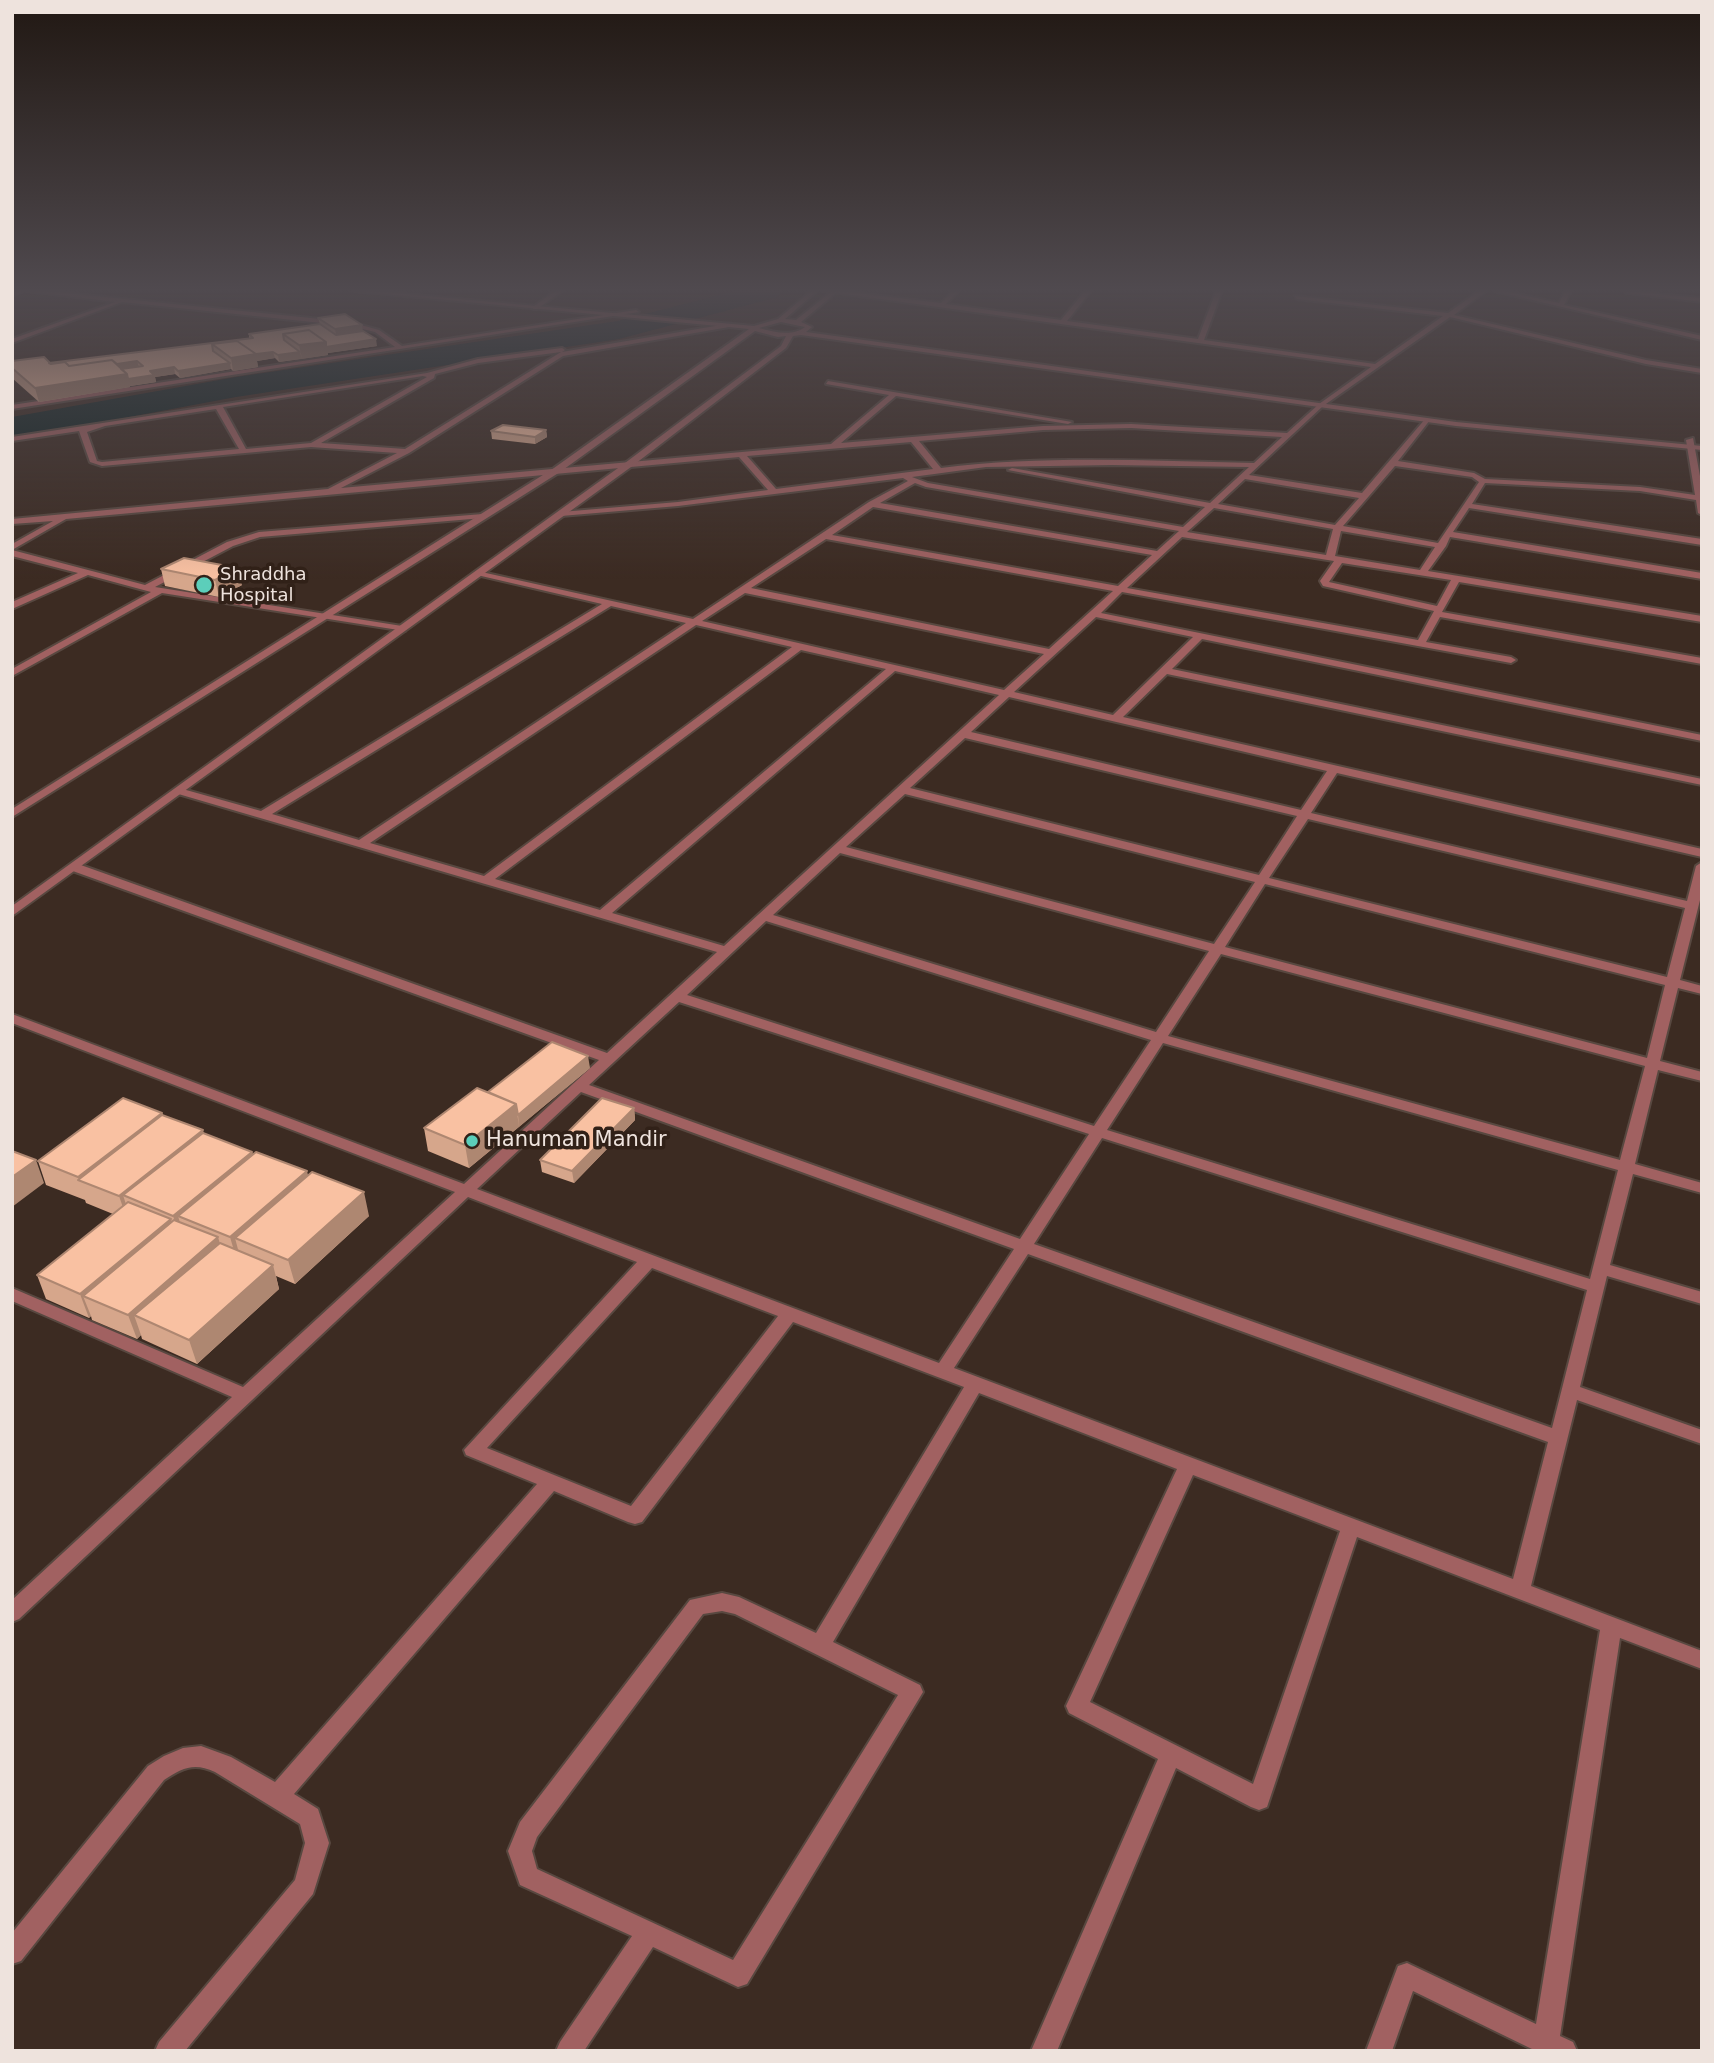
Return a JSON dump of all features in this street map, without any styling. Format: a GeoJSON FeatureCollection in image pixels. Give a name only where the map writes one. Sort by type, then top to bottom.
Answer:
{"type":"FeatureCollection","features":[{"type":"Feature","properties":{"kind":"street"},"geometry":{"type":"LineString","coordinates":[[12,398],[16,407],[145,387]]}},
{"type":"Feature","properties":{"kind":"street"},"geometry":{"type":"LineString","coordinates":[[12,439],[345,387]]}},
{"type":"Feature","properties":{"kind":"street"},"geometry":{"type":"LineString","coordinates":[[311,445],[413,387]]}},
{"type":"Feature","properties":{"kind":"street"},"geometry":{"type":"LineString","coordinates":[[325,494],[406,451],[508,387]]}},
{"type":"Feature","properties":{"kind":"street"},"geometry":{"type":"LineString","coordinates":[[12,814],[557,470],[672,387]]}},
{"type":"Feature","properties":{"kind":"street"},"geometry":{"type":"LineString","coordinates":[[12,912],[731,387]]}},
{"type":"Feature","properties":{"kind":"street"},"geometry":{"type":"LineString","coordinates":[[857,387],[1032,414],[1083,426]]}},
{"type":"Feature","properties":{"kind":"street"},"geometry":{"type":"LineString","coordinates":[[1204,387],[1690,444],[1702,448]]}},
{"type":"Feature","properties":{"kind":"street"},"geometry":{"type":"LineString","coordinates":[[1217,387],[1426,420],[1690,444],[1702,441]]}},
{"type":"Feature","properties":{"kind":"street"},"geometry":{"type":"LineString","coordinates":[[12,1613],[1255,465],[1324,403],[1347,387]]}},
{"type":"Feature","properties":{"kind":"street"},"geometry":{"type":"LineString","coordinates":[[831,448],[895,393]]}},
{"type":"Feature","properties":{"kind":"street"},"geometry":{"type":"LineString","coordinates":[[219,407],[244,452]]}},
{"type":"Feature","properties":{"kind":"street"},"geometry":{"type":"LineString","coordinates":[[1426,420],[1337,528],[1335,559],[1324,581],[1326,584],[1438,612],[1702,661]]}},
{"type":"Feature","properties":{"kind":"street"},"geometry":{"type":"LineString","coordinates":[[12,522],[630,463],[1083,426],[1288,435]]}},
{"type":"Feature","properties":{"kind":"street"},"geometry":{"type":"LineString","coordinates":[[87,428],[83,430],[94,462],[102,464],[311,445],[406,451]]}},
{"type":"Feature","properties":{"kind":"street"},"geometry":{"type":"LineString","coordinates":[[914,440],[938,470]]}},
{"type":"Feature","properties":{"kind":"street"},"geometry":{"type":"LineString","coordinates":[[1690,444],[1702,513]]}},
{"type":"Feature","properties":{"kind":"street"},"geometry":{"type":"LineString","coordinates":[[742,455],[774,492]]}},
{"type":"Feature","properties":{"kind":"street"},"geometry":{"type":"LineString","coordinates":[[1393,463],[1474,475],[1483,481],[1640,489],[1700,499]]}},
{"type":"Feature","properties":{"kind":"street"},"geometry":{"type":"LineString","coordinates":[[561,513],[774,492],[986,465],[1255,465]]}},
{"type":"Feature","properties":{"kind":"street"},"geometry":{"type":"LineString","coordinates":[[986,465],[1442,546]]}},
{"type":"Feature","properties":{"kind":"street"},"geometry":{"type":"LineString","coordinates":[[902,475],[913,481],[1184,532],[1702,619]]}},
{"type":"Feature","properties":{"kind":"street"},"geometry":{"type":"LineString","coordinates":[[1244,477],[1363,496]]}},
{"type":"Feature","properties":{"kind":"street"},"geometry":{"type":"LineString","coordinates":[[360,844],[695,624],[872,503],[913,481]]}},
{"type":"Feature","properties":{"kind":"street"},"geometry":{"type":"LineString","coordinates":[[1422,573],[1483,481]]}},
{"type":"Feature","properties":{"kind":"street"},"geometry":{"type":"LineString","coordinates":[[872,503],[1159,554]]}},
{"type":"Feature","properties":{"kind":"street"},"geometry":{"type":"LineString","coordinates":[[1466,505],[1702,542]]}},
{"type":"Feature","properties":{"kind":"street"},"geometry":{"type":"LineString","coordinates":[[146,588],[230,544],[259,536],[483,516]]}},
{"type":"Feature","properties":{"kind":"street"},"geometry":{"type":"LineString","coordinates":[[12,550],[66,517]]}},
{"type":"Feature","properties":{"kind":"street"},"geometry":{"type":"LineString","coordinates":[[1450,534],[1702,576]]}},
{"type":"Feature","properties":{"kind":"street"},"geometry":{"type":"LineString","coordinates":[[825,536],[1511,660]]}},
{"type":"Feature","properties":{"kind":"street"},"geometry":{"type":"LineString","coordinates":[[12,550],[146,588],[402,629]]}},
{"type":"Feature","properties":{"kind":"street"},"geometry":{"type":"LineString","coordinates":[[12,606],[88,572]]}},
{"type":"Feature","properties":{"kind":"street"},"geometry":{"type":"LineString","coordinates":[[480,573],[798,648],[1702,852]]}},
{"type":"Feature","properties":{"kind":"street"},"geometry":{"type":"LineString","coordinates":[[1420,643],[1456,579]]}},
{"type":"Feature","properties":{"kind":"street"},"geometry":{"type":"LineString","coordinates":[[12,673],[161,590]]}},
{"type":"Feature","properties":{"kind":"street"},"geometry":{"type":"LineString","coordinates":[[745,590],[1052,653]]}},
{"type":"Feature","properties":{"kind":"street"},"geometry":{"type":"LineString","coordinates":[[263,815],[609,603]]}},
{"type":"Feature","properties":{"kind":"street"},"geometry":{"type":"LineString","coordinates":[[1094,614],[1702,738]]}},
{"type":"Feature","properties":{"kind":"street"},"geometry":{"type":"LineString","coordinates":[[1115,719],[1200,636]]}},
{"type":"Feature","properties":{"kind":"street"},"geometry":{"type":"LineString","coordinates":[[486,880],[798,648]]}},
{"type":"Feature","properties":{"kind":"street"},"geometry":{"type":"LineString","coordinates":[[603,914],[892,669]]}},
{"type":"Feature","properties":{"kind":"street"},"geometry":{"type":"LineString","coordinates":[[1164,670],[1702,782]]}},
{"type":"Feature","properties":{"kind":"street"},"geometry":{"type":"LineString","coordinates":[[964,734],[1691,906]]}},
{"type":"Feature","properties":{"kind":"street"},"geometry":{"type":"LineString","coordinates":[[943,1371],[1334,769]]}},
{"type":"Feature","properties":{"kind":"street"},"geometry":{"type":"LineString","coordinates":[[904,790],[1264,878],[1702,990]]}},
{"type":"Feature","properties":{"kind":"street"},"geometry":{"type":"LineString","coordinates":[[179,791],[728,951]]}},
{"type":"Feature","properties":{"kind":"street"},"geometry":{"type":"LineString","coordinates":[[839,849],[1702,1077]]}},
{"type":"Feature","properties":{"kind":"street"},"geometry":{"type":"LineString","coordinates":[[1520,1591],[1702,866]]}},
{"type":"Feature","properties":{"kind":"street"},"geometry":{"type":"LineString","coordinates":[[74,867],[611,1059]]}},
{"type":"Feature","properties":{"kind":"street"},"geometry":{"type":"LineString","coordinates":[[765,917],[1160,1038],[1702,1188]]}},
{"type":"Feature","properties":{"kind":"street"},"geometry":{"type":"LineString","coordinates":[[679,997],[1098,1132],[1596,1287]]}},
{"type":"Feature","properties":{"kind":"street"},"geometry":{"type":"LineString","coordinates":[[12,1018],[1702,1660]]}},
{"type":"Feature","properties":{"kind":"street"},"geometry":{"type":"LineString","coordinates":[[581,1087],[1558,1438]]}},
{"type":"Feature","properties":{"kind":"street"},"geometry":{"type":"LineString","coordinates":[[650,1259],[473,1450],[635,1516],[790,1313]]}},
{"type":"Feature","properties":{"kind":"street"},"geometry":{"type":"LineString","coordinates":[[1601,1268],[1702,1298]]}},
{"type":"Feature","properties":{"kind":"street"},"geometry":{"type":"LineString","coordinates":[[12,1294],[247,1396]]}},
{"type":"Feature","properties":{"kind":"street"},"geometry":{"type":"LineString","coordinates":[[820,1645],[975,1383]]}},
{"type":"Feature","properties":{"kind":"street"},"geometry":{"type":"LineString","coordinates":[[1570,1391],[1702,1437]]}},
{"type":"Feature","properties":{"kind":"street"},"geometry":{"type":"LineString","coordinates":[[1189,1464],[1077,1706],[1259,1799],[1351,1526]]}},
{"type":"Feature","properties":{"kind":"street"},"geometry":{"type":"LineString","coordinates":[[278,1796],[551,1482]]}},
{"type":"Feature","properties":{"kind":"street"},"geometry":{"type":"LineString","coordinates":[[722,1602],[739,1606],[820,1645],[912,1692],[738,1975],[528,1877],[520,1852],[528,1830],[697,1606],[722,1602]]}},
{"type":"Feature","properties":{"kind":"street"},"geometry":{"type":"LineString","coordinates":[[1379,2051],[1407,1975],[1555,2047],[1611,1626]]}},
{"type":"Feature","properties":{"kind":"street"},"geometry":{"type":"LineString","coordinates":[[1044,2051],[1171,1755]]}},
{"type":"Feature","properties":{"kind":"street"},"geometry":{"type":"LineString","coordinates":[[12,1952],[156,1773],[179,1759],[202,1756],[278,1796],[310,1817],[317,1843],[305,1886],[168,2051]]}},
{"type":"Feature","properties":{"kind":"street"},"geometry":{"type":"LineString","coordinates":[[569,2051],[649,1932]]}},
{"type":"Feature","properties":{"kind":"building"},"geometry":{"type":"Polygon","coordinates":[[[503,425],[546,430],[535,437],[491,431],[503,425]]]}},
{"type":"Feature","properties":{"kind":"building"},"geometry":{"type":"Polygon","coordinates":[[[184,558],[238,568],[215,580],[161,569],[184,558]]]}},
{"type":"Feature","properties":{"kind":"building"},"geometry":{"type":"Polygon","coordinates":[[[552,1042],[588,1056],[518,1115],[516,1104],[488,1092],[552,1042]]]}},
{"type":"Feature","properties":{"kind":"building"},"geometry":{"type":"Polygon","coordinates":[[[477,1088],[516,1104],[465,1145],[424,1128],[477,1088]]]}},
{"type":"Feature","properties":{"kind":"building"},"geometry":{"type":"Polygon","coordinates":[[[123,1098],[162,1113],[78,1177],[38,1161],[123,1098]]]}},
{"type":"Feature","properties":{"kind":"building"},"geometry":{"type":"Polygon","coordinates":[[[602,1098],[634,1108],[572,1171],[540,1160],[602,1098]]]}},
{"type":"Feature","properties":{"kind":"building"},"geometry":{"type":"Polygon","coordinates":[[[162,1115],[203,1130],[119,1196],[78,1180],[162,1115]]]}},
{"type":"Feature","properties":{"kind":"building"},"geometry":{"type":"Polygon","coordinates":[[[203,1133],[252,1152],[173,1216],[123,1195],[203,1133]]]}},
{"type":"Feature","properties":{"kind":"building"},"geometry":{"type":"Polygon","coordinates":[[[12,1151],[36,1160],[12,1177],[12,1151]]]}},
{"type":"Feature","properties":{"kind":"building"},"geometry":{"type":"Polygon","coordinates":[[[256,1152],[307,1171],[230,1237],[178,1216],[256,1152]]]}},
{"type":"Feature","properties":{"kind":"building"},"geometry":{"type":"Polygon","coordinates":[[[312,1172],[364,1192],[288,1260],[235,1238],[312,1172]]]}},
{"type":"Feature","properties":{"kind":"building"},"geometry":{"type":"Polygon","coordinates":[[[128,1202],[171,1219],[80,1294],[37,1275],[128,1202]]]}},
{"type":"Feature","properties":{"kind":"building"},"geometry":{"type":"Polygon","coordinates":[[[174,1220],[218,1237],[128,1315],[83,1296],[174,1220]]]}},
{"type":"Feature","properties":{"kind":"building"},"geometry":{"type":"Polygon","coordinates":[[[220,1243],[273,1265],[189,1340],[134,1315],[220,1243]]]}},
{"type":"Feature","properties":{"kind":"waterway"},"geometry":{"type":"LineString","coordinates":[[12,428],[235,387]]}},
{"type":"Feature","properties":{"kind":"place","name":"Shraddha Hospital"},"geometry":{"type":"Point","coordinates":[204,585]}},
{"type":"Feature","properties":{"kind":"place","name":"Hanuman Mandir"},"geometry":{"type":"Point","coordinates":[472,1141]}}]}
